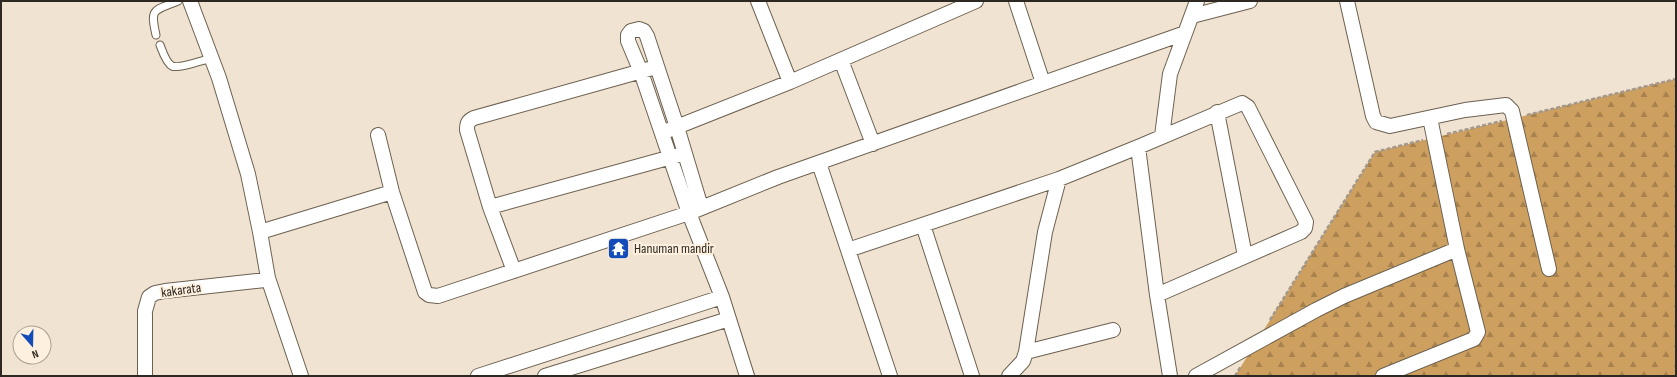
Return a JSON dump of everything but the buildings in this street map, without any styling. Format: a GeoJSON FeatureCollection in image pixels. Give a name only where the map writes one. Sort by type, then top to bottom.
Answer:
{"type":"FeatureCollection","features":[{"type":"Feature","properties":{"kind":"street"},"geometry":{"type":"LineString","coordinates":[[190,1],[219,78],[248,174],[268,278],[294,353],[300,376]]}},
{"type":"Feature","properties":{"kind":"street"},"geometry":{"type":"LineString","coordinates":[[758,1],[790,82]]}},
{"type":"Feature","properties":{"kind":"street"},"geometry":{"type":"LineString","coordinates":[[661,132],[790,82],[976,1]]}},
{"type":"Feature","properties":{"kind":"street"},"geometry":{"type":"LineString","coordinates":[[1016,1],[1044,83]]}},
{"type":"Feature","properties":{"kind":"street"},"geometry":{"type":"LineString","coordinates":[[1162,136],[1170,74],[1197,1]]}},
{"type":"Feature","properties":{"kind":"street"},"geometry":{"type":"LineString","coordinates":[[1192,16],[1250,1]]}},
{"type":"Feature","properties":{"kind":"street"},"geometry":{"type":"LineString","coordinates":[[1348,1],[1373,116],[1376,122],[1390,126],[1465,110],[1506,105],[1509,107],[1512,111],[1549,269]]}},
{"type":"Feature","properties":{"kind":"street"},"geometry":{"type":"LineString","coordinates":[[695,210],[670,158],[641,72],[628,40],[628,35],[631,31],[639,29],[644,31],[657,66],[685,153],[695,210],[747,376]]}},
{"type":"Feature","properties":{"kind":"street"},"geometry":{"type":"LineString","coordinates":[[378,136],[392,192],[425,292],[429,295],[438,296],[695,210],[778,177],[1185,33]]}},
{"type":"Feature","properties":{"kind":"street"},"geometry":{"type":"LineString","coordinates":[[841,60],[873,144]]}},
{"type":"Feature","properties":{"kind":"street"},"geometry":{"type":"LineString","coordinates":[[514,271],[490,206],[467,130],[469,120],[641,72],[657,66]]}},
{"type":"Feature","properties":{"kind":"street"},"geometry":{"type":"LineString","coordinates":[[848,250],[1059,179],[1138,147],[1216,112],[1242,103],[1248,107],[1306,222],[1305,228],[1301,232],[1157,295]]}},
{"type":"Feature","properties":{"kind":"street"},"geometry":{"type":"LineString","coordinates":[[1216,112],[1246,256]]}},
{"type":"Feature","properties":{"kind":"street"},"geometry":{"type":"LineString","coordinates":[[1382,376],[1474,339],[1478,332],[1457,249],[1430,118]]}},
{"type":"Feature","properties":{"kind":"street"},"geometry":{"type":"LineString","coordinates":[[1138,147],[1157,295],[1170,376]]}},
{"type":"Feature","properties":{"kind":"street"},"geometry":{"type":"LineString","coordinates":[[490,206],[685,153]]}},
{"type":"Feature","properties":{"kind":"street"},"geometry":{"type":"LineString","coordinates":[[819,163],[890,376]]}},
{"type":"Feature","properties":{"kind":"street"},"geometry":{"type":"LineString","coordinates":[[1017,373],[1026,352],[1045,232],[1059,179]]}},
{"type":"Feature","properties":{"kind":"street"},"geometry":{"type":"LineString","coordinates":[[260,232],[392,192]]}},
{"type":"Feature","properties":{"kind":"street"},"geometry":{"type":"LineString","coordinates":[[923,225],[972,376]]}},
{"type":"Feature","properties":{"kind":"street"},"geometry":{"type":"LineString","coordinates":[[1196,376],[1344,296],[1457,249]]}},
{"type":"Feature","properties":{"kind":"street","name":"kakarata"},"geometry":{"type":"LineString","coordinates":[[145,376],[145,311],[149,297],[155,293],[165,291],[265,280],[268,278]]}},
{"type":"Feature","properties":{"kind":"street"},"geometry":{"type":"LineString","coordinates":[[478,376],[722,297]]}},
{"type":"Feature","properties":{"kind":"street"},"geometry":{"type":"LineString","coordinates":[[544,376],[729,319]]}},
{"type":"Feature","properties":{"kind":"street"},"geometry":{"type":"LineString","coordinates":[[1026,352],[1113,330]]}},
{"type":"Feature","properties":{"kind":"lane"},"geometry":{"type":"LineString","coordinates":[[156,35],[152,18],[153,13],[156,10],[178,1]]}},
{"type":"Feature","properties":{"kind":"lane"},"geometry":{"type":"LineString","coordinates":[[160,44],[168,63],[172,66],[179,67],[212,58]]}},
{"type":"Feature","properties":{"kind":"path"},"geometry":{"type":"LineString","coordinates":[[1522,116],[1676,79]]}},
{"type":"Feature","properties":{"kind":"path"},"geometry":{"type":"LineString","coordinates":[[1444,135],[1506,120]]}},
{"type":"Feature","properties":{"kind":"path"},"geometry":{"type":"LineString","coordinates":[[1269,322],[1375,152],[1429,139]]}},
{"type":"Feature","properties":{"kind":"path"},"geometry":{"type":"LineString","coordinates":[[1235,376],[1244,362]]}},
{"type":"Feature","properties":{"kind":"green space"},"geometry":{"type":"Polygon","coordinates":[[[1676,79],[1676,376],[1235,376],[1375,152],[1676,79]]]}},
{"type":"Feature","properties":{"kind":"place","name":"Hanuman mandir"},"geometry":{"type":"Point","coordinates":[618,248]}}]}
